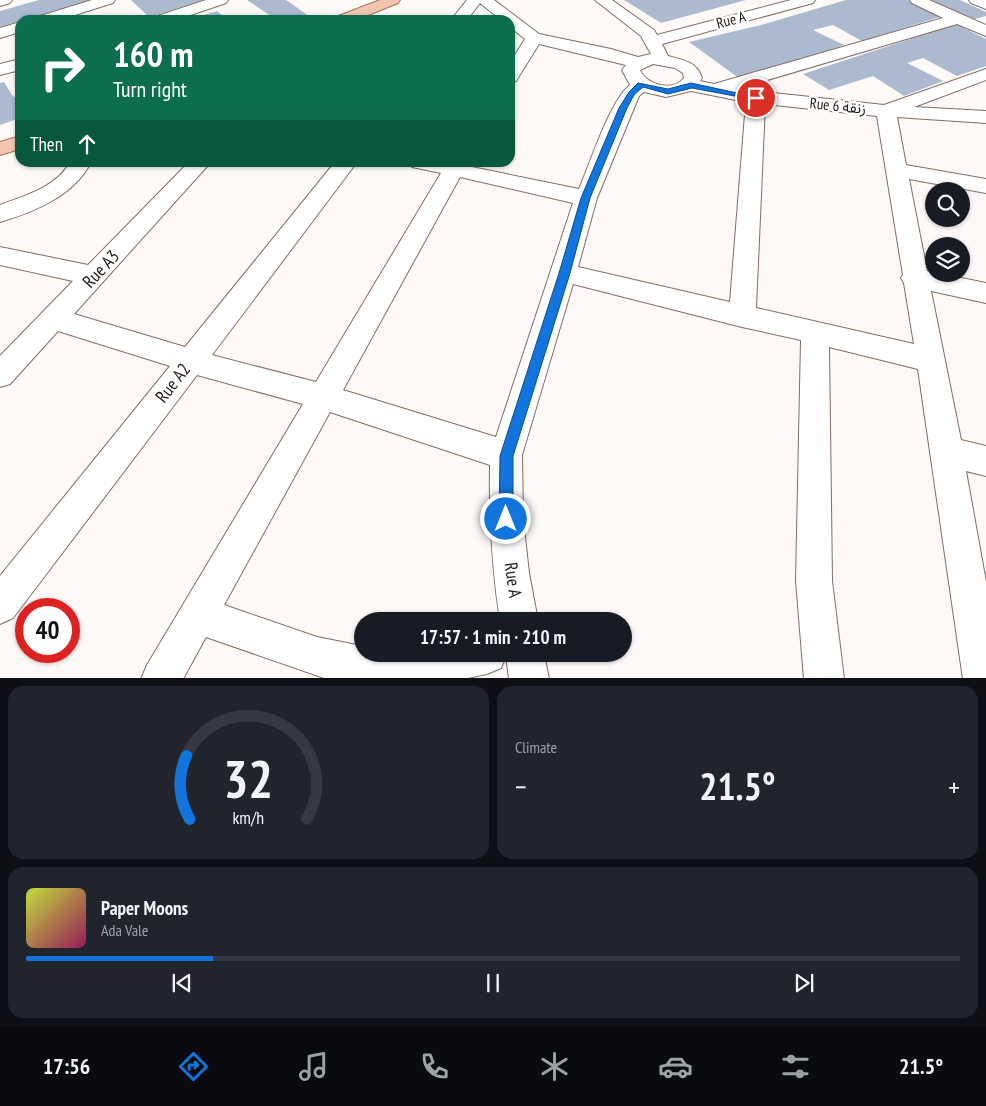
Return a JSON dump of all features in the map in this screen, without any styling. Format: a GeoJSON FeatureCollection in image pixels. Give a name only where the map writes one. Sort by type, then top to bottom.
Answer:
{"type":"FeatureCollection","features":[{"type":"Feature","properties":{"kind":"main road"},"geometry":{"type":"LineString","coordinates":[[355,15],[393,0]]}},
{"type":"Feature","properties":{"kind":"main road"},"geometry":{"type":"LineString","coordinates":[[0,149],[15,144]]}},
{"type":"Feature","properties":{"kind":"street"},"geometry":{"type":"LineString","coordinates":[[0,1],[5,0]]}},
{"type":"Feature","properties":{"kind":"street"},"geometry":{"type":"LineString","coordinates":[[59,15],[108,0]]}},
{"type":"Feature","properties":{"kind":"street"},"geometry":{"type":"LineString","coordinates":[[175,15],[221,0]]}},
{"type":"Feature","properties":{"kind":"street"},"geometry":{"type":"LineString","coordinates":[[463,15],[475,0]]}},
{"type":"Feature","properties":{"kind":"street"},"geometry":{"type":"LineString","coordinates":[[485,0],[504,15]]}},
{"type":"Feature","properties":{"kind":"street"},"geometry":{"type":"LineString","coordinates":[[602,0],[651,37],[661,59]]}},
{"type":"Feature","properties":{"kind":"street","name":"Rue A"},"geometry":{"type":"LineString","coordinates":[[651,37],[772,0]]}},
{"type":"Feature","properties":{"kind":"street","name":"Rue A"},"geometry":{"type":"LineString","coordinates":[[651,37],[783,3],[808,0]]}},
{"type":"Feature","properties":{"kind":"street"},"geometry":{"type":"LineString","coordinates":[[917,0],[986,31]]}},
{"type":"Feature","properties":{"kind":"street"},"geometry":{"type":"LineString","coordinates":[[976,0],[986,4]]}},
{"type":"Feature","properties":{"kind":"street"},"geometry":{"type":"LineString","coordinates":[[719,89],[959,18]]}},
{"type":"Feature","properties":{"kind":"street"},"geometry":{"type":"LineString","coordinates":[[515,23],[534,38],[611,54],[640,74],[668,92],[685,89],[694,80],[694,74],[682,64],[661,59],[640,74]]}},
{"type":"Feature","properties":{"kind":"street"},"geometry":{"type":"LineString","coordinates":[[0,33],[15,28]]}},
{"type":"Feature","properties":{"kind":"street"},"geometry":{"type":"LineString","coordinates":[[515,69],[534,38]]}},
{"type":"Feature","properties":{"kind":"street"},"geometry":{"type":"LineString","coordinates":[[0,70],[15,66]]}},
{"type":"Feature","properties":{"kind":"street","name":"Rue A"},"geometry":{"type":"LineString","coordinates":[[518,612],[511,573],[506,519],[506,456],[586,198],[623,108],[640,74]]}},
{"type":"Feature","properties":{"kind":"street"},"geometry":{"type":"LineString","coordinates":[[983,678],[947,451],[914,278],[886,111],[986,74]]}},
{"type":"Feature","properties":{"kind":"street","name":"Rue 6 زنقة"},"geometry":{"type":"LineString","coordinates":[[691,85],[719,89],[756,98],[886,111],[986,117]]}},
{"type":"Feature","properties":{"kind":"street"},"geometry":{"type":"LineString","coordinates":[[742,316],[756,98]]}},
{"type":"Feature","properties":{"kind":"street"},"geometry":{"type":"LineString","coordinates":[[0,214],[41,197],[65,182],[78,167]]}},
{"type":"Feature","properties":{"kind":"street","name":"Rue A3"},"geometry":{"type":"LineString","coordinates":[[0,375],[196,167]]}},
{"type":"Feature","properties":{"kind":"street","name":"Rue A2"},"geometry":{"type":"LineString","coordinates":[[0,605],[343,167]]}},
{"type":"Feature","properties":{"kind":"street"},"geometry":{"type":"LineString","coordinates":[[161,678],[455,167]]}},
{"type":"Feature","properties":{"kind":"street"},"geometry":{"type":"LineString","coordinates":[[460,167],[586,198]]}},
{"type":"Feature","properties":{"kind":"street"},"geometry":{"type":"LineString","coordinates":[[895,170],[986,186]]}},
{"type":"Feature","properties":{"kind":"street"},"geometry":{"type":"LineString","coordinates":[[0,256],[94,276]]}},
{"type":"Feature","properties":{"kind":"street"},"geometry":{"type":"LineString","coordinates":[[564,273],[931,360]]}},
{"type":"Feature","properties":{"kind":"street"},"geometry":{"type":"LineString","coordinates":[[914,278],[986,293]]}},
{"type":"Feature","properties":{"kind":"street"},"geometry":{"type":"LineString","coordinates":[[54,319],[191,361],[323,397],[506,456]]}},
{"type":"Feature","properties":{"kind":"street"},"geometry":{"type":"LineString","coordinates":[[815,333],[814,581],[824,678]]}},
{"type":"Feature","properties":{"kind":"street"},"geometry":{"type":"LineString","coordinates":[[947,451],[986,461]]}},
{"type":"Feature","properties":{"kind":"street"},"geometry":{"type":"LineString","coordinates":[[198,615],[317,657],[375,668],[447,662]]}},
{"type":"Feature","properties":{"kind":"street"},"geometry":{"type":"LineString","coordinates":[[526,662],[529,678]]}},
{"type":"Feature","properties":{"kind":"building"},"geometry":{"type":"Polygon","coordinates":[[[39,0],[88,0],[41,15],[15,15],[15,23],[0,27],[0,11],[39,0]]]}},
{"type":"Feature","properties":{"kind":"building"},"geometry":{"type":"Polygon","coordinates":[[[131,0],[204,0],[155,15],[147,15],[131,0]]]}},
{"type":"Feature","properties":{"kind":"building"},"geometry":{"type":"Polygon","coordinates":[[[247,0],[286,0],[308,15],[270,15],[247,0]]]}},
{"type":"Feature","properties":{"kind":"building"},"geometry":{"type":"Polygon","coordinates":[[[624,0],[746,0],[661,23],[624,0]]]}},
{"type":"Feature","properties":{"kind":"building"},"geometry":{"type":"Polygon","coordinates":[[[846,0],[908,0],[943,16],[862,41],[833,25],[813,30],[844,45],[743,81],[689,42],[761,25],[846,0]]]}},
{"type":"Feature","properties":{"kind":"building"},"geometry":{"type":"Polygon","coordinates":[[[925,0],[960,0],[986,12],[986,16],[971,20],[925,0]]]}},
{"type":"Feature","properties":{"kind":"building"},"geometry":{"type":"Polygon","coordinates":[[[217,11],[222,15],[204,15],[217,11]]]}},
{"type":"Feature","properties":{"kind":"building"},"geometry":{"type":"Polygon","coordinates":[[[956,24],[986,39],[986,66],[957,76],[923,58],[907,63],[943,81],[904,96],[873,76],[829,90],[803,74],[956,24]]]}},
{"type":"Feature","properties":{"kind":"building"},"geometry":{"type":"Polygon","coordinates":[[[4,82],[15,97],[15,120],[0,125],[0,83],[4,82]]]}},
{"type":"Feature","properties":{"kind":"route"},"geometry":{"type":"LineString","coordinates":[[506,519],[506,456],[586,198],[623,108],[631,94],[641,85],[658,91],[668,92],[685,89],[691,85],[719,89],[756,98]]}}]}
